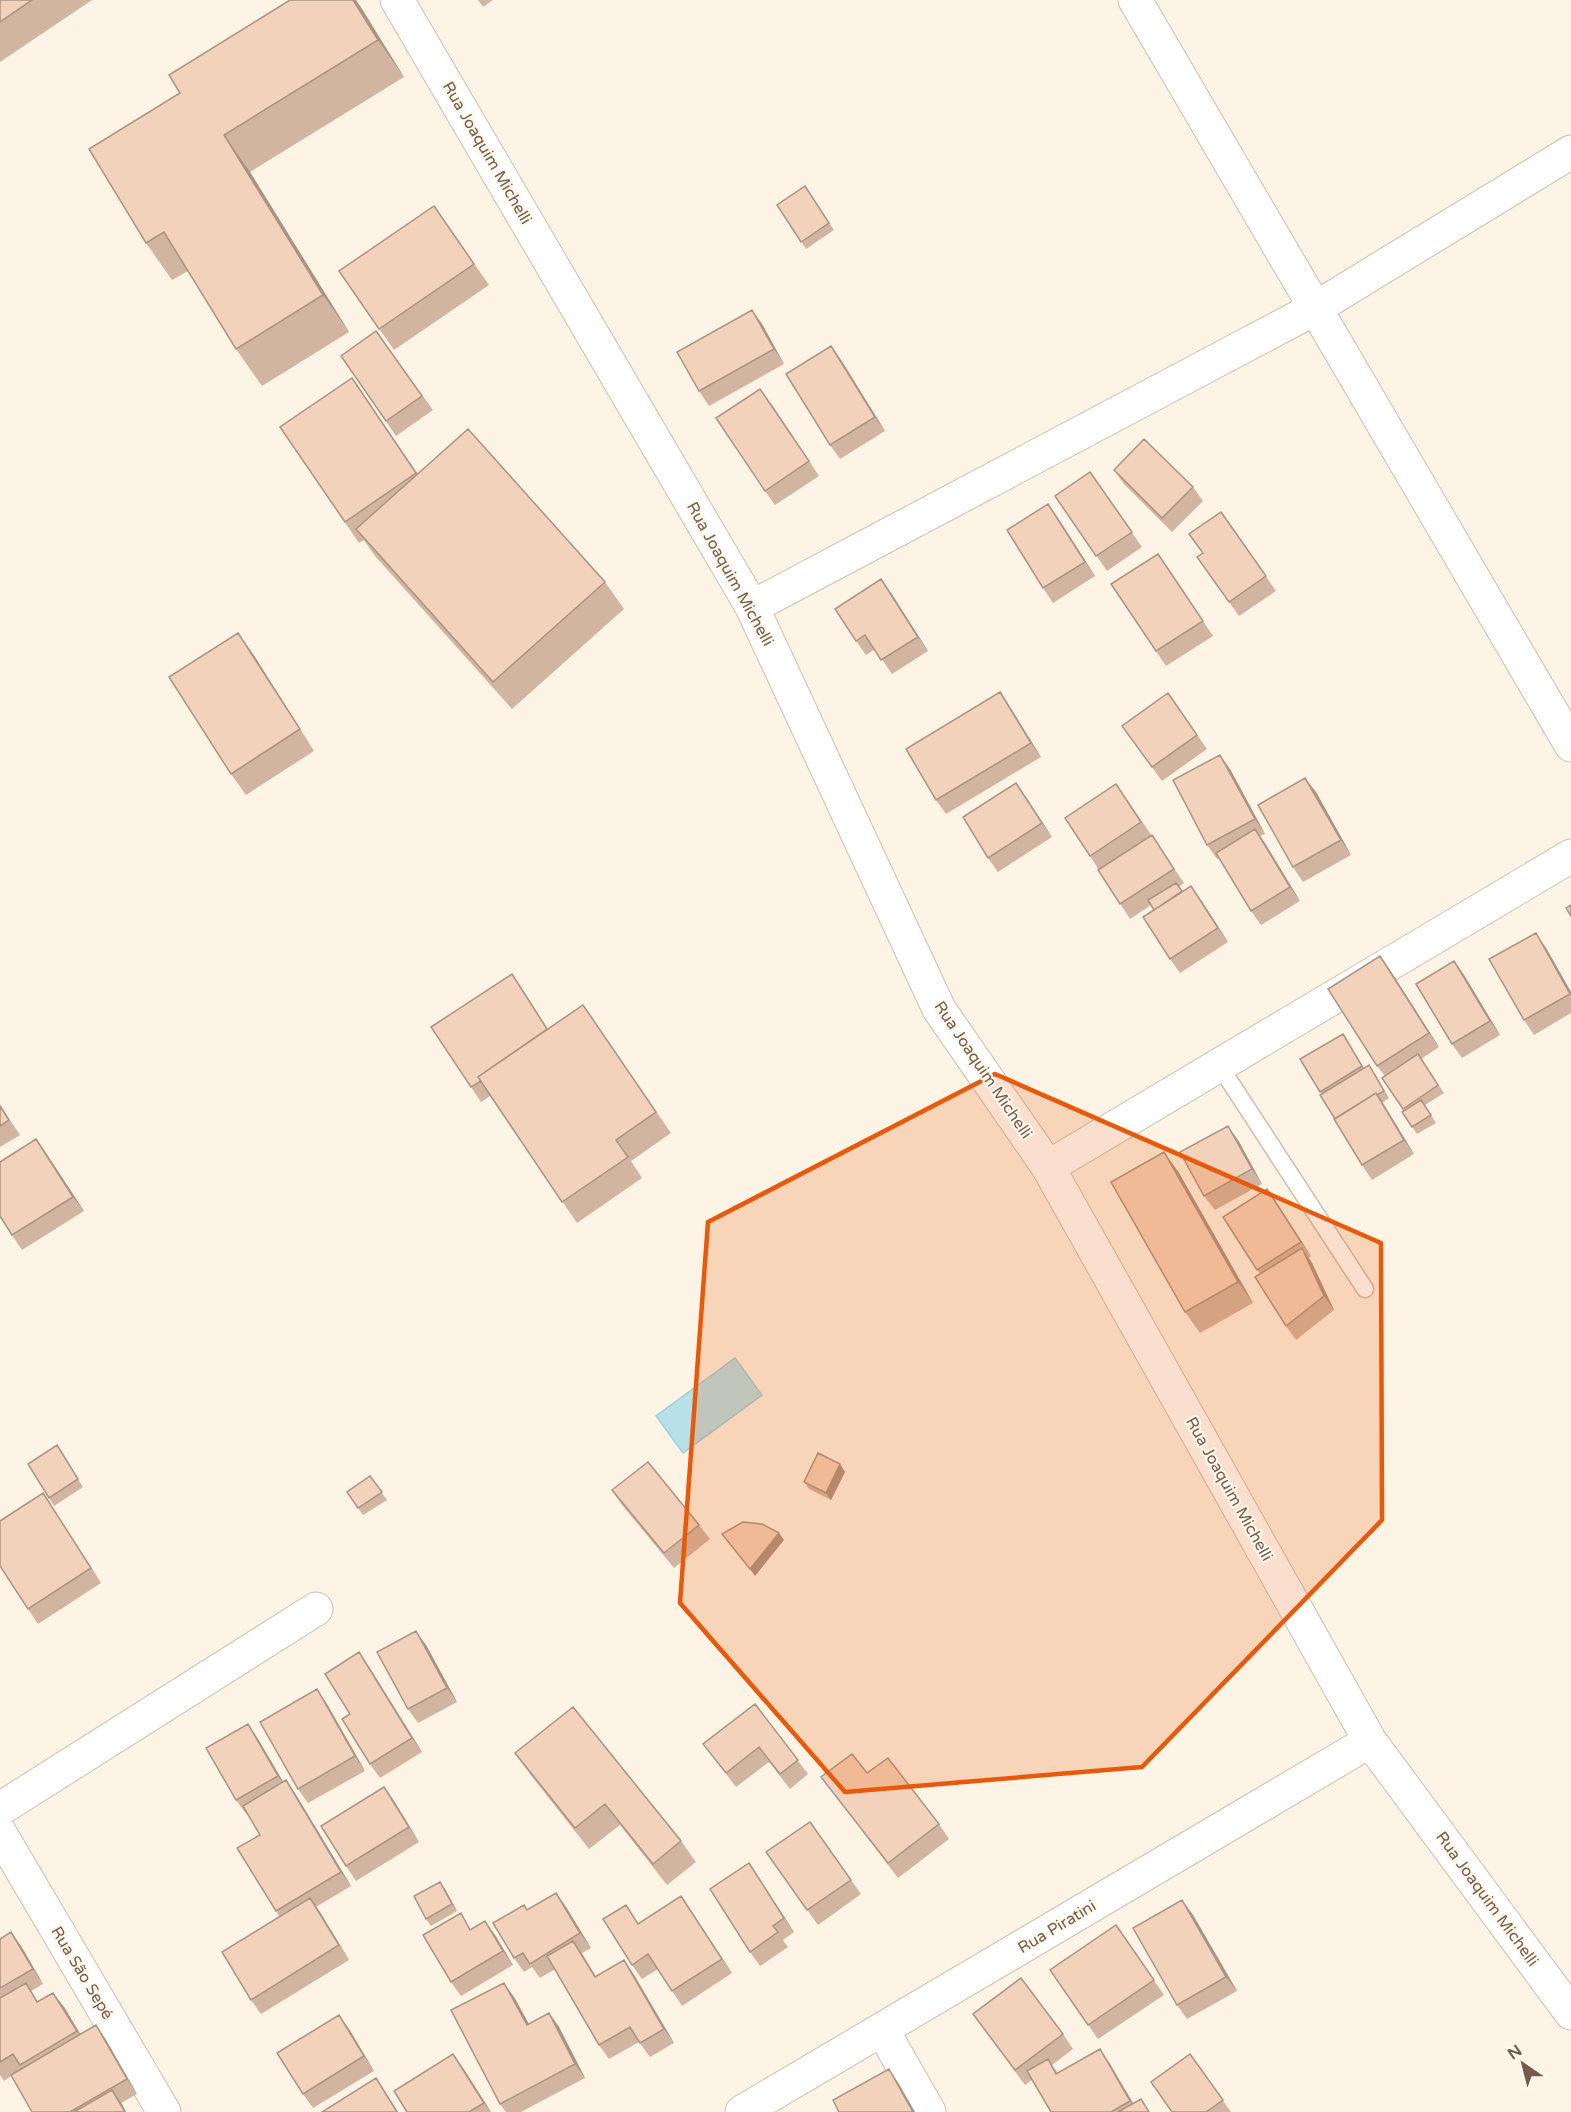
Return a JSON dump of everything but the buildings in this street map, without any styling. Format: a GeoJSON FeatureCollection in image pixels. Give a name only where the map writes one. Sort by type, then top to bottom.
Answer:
{"type":"FeatureCollection","features":[{"type":"Feature","properties":{"kind":"street","name":"Rua Joaquim Michelli"},"geometry":{"type":"LineString","coordinates":[[397,0],[752,607],[939,1009],[1048,1167],[1370,1741],[1571,2013]]}},
{"type":"Feature","properties":{"kind":"street"},"geometry":{"type":"LineString","coordinates":[[1135,0],[1571,745]]}},
{"type":"Feature","properties":{"kind":"street"},"geometry":{"type":"LineString","coordinates":[[752,607],[1314,309],[1571,152]]}},
{"type":"Feature","properties":{"kind":"street"},"geometry":{"type":"LineString","coordinates":[[1048,1167],[1571,856]]}},
{"type":"Feature","properties":{"kind":"street"},"geometry":{"type":"LineString","coordinates":[[0,1809],[316,1609]]}},
{"type":"Feature","properties":{"kind":"street","name":"Rua Piratini"},"geometry":{"type":"LineString","coordinates":[[742,2112],[883,2031],[1370,1741]]}},
{"type":"Feature","properties":{"kind":"street","name":"Rua São Sepé"},"geometry":{"type":"LineString","coordinates":[[0,1833],[164,2112]]}},
{"type":"Feature","properties":{"kind":"street"},"geometry":{"type":"LineString","coordinates":[[883,2031],[929,2112]]}},
{"type":"Feature","properties":{"kind":"lane"},"geometry":{"type":"LineString","coordinates":[[1219,1065],[1365,1288]]}},
{"type":"Feature","properties":{"kind":"highlighted area"},"geometry":{"type":"Polygon","coordinates":[[[995,1074],[1381,1243],[1382,1520],[1142,1767],[845,1792],[680,1603],[708,1222],[995,1074]]]}},
{"type":"Feature","properties":{"kind":"water"},"geometry":{"type":"Polygon","coordinates":[[[735,1358],[762,1395],[683,1453],[656,1416],[735,1358]]]}}]}
